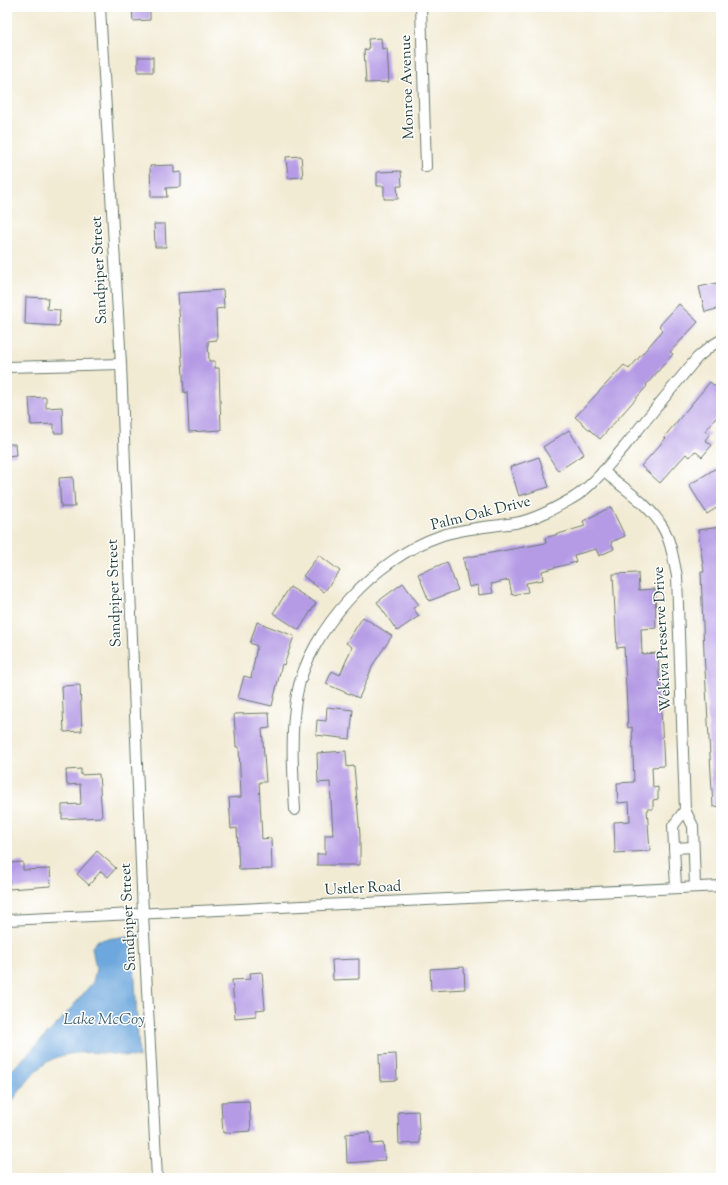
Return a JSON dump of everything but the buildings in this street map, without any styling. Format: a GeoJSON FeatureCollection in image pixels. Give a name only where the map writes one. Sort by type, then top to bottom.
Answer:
{"type":"FeatureCollection","features":[{"type":"Feature","properties":{"kind":"street","name":"Sandpiper Street"},"geometry":{"type":"LineString","coordinates":[[100,7],[121,364],[143,914],[157,1178]]}},
{"type":"Feature","properties":{"kind":"street","name":"Monroe Avenue"},"geometry":{"type":"LineString","coordinates":[[421,7],[426,167]]}},
{"type":"Feature","properties":{"kind":"street","name":"Palm Oak Drive"},"geometry":{"type":"LineString","coordinates":[[294,810],[292,735],[297,693],[307,660],[328,625],[354,592],[392,562],[439,536],[476,528],[517,523],[545,513],[576,497],[603,471],[697,358],[721,340]]}},
{"type":"Feature","properties":{"kind":"street"},"geometry":{"type":"LineString","coordinates":[[7,367],[121,364]]}},
{"type":"Feature","properties":{"kind":"street","name":"Wekiva Preserve Drive"},"geometry":{"type":"LineString","coordinates":[[603,471],[643,505],[660,523],[670,544],[677,576],[685,810],[693,826],[694,887]]}},
{"type":"Feature","properties":{"kind":"street"},"geometry":{"type":"LineString","coordinates":[[676,888],[673,826],[685,810]]}},
{"type":"Feature","properties":{"kind":"street"},"geometry":{"type":"LineString","coordinates":[[674,848],[694,847]]}},
{"type":"Feature","properties":{"kind":"street","name":"Ustler Road"},"geometry":{"type":"LineString","coordinates":[[7,920],[721,886]]}},
{"type":"Feature","properties":{"kind":"water","name":"Lake McCoy"},"geometry":{"type":"Polygon","coordinates":[[[129,936],[133,940],[139,1058],[89,1052],[64,1055],[53,1059],[33,1074],[7,1107],[7,1075],[62,1019],[93,982],[96,969],[92,947],[98,940],[129,936]]]}}]}
